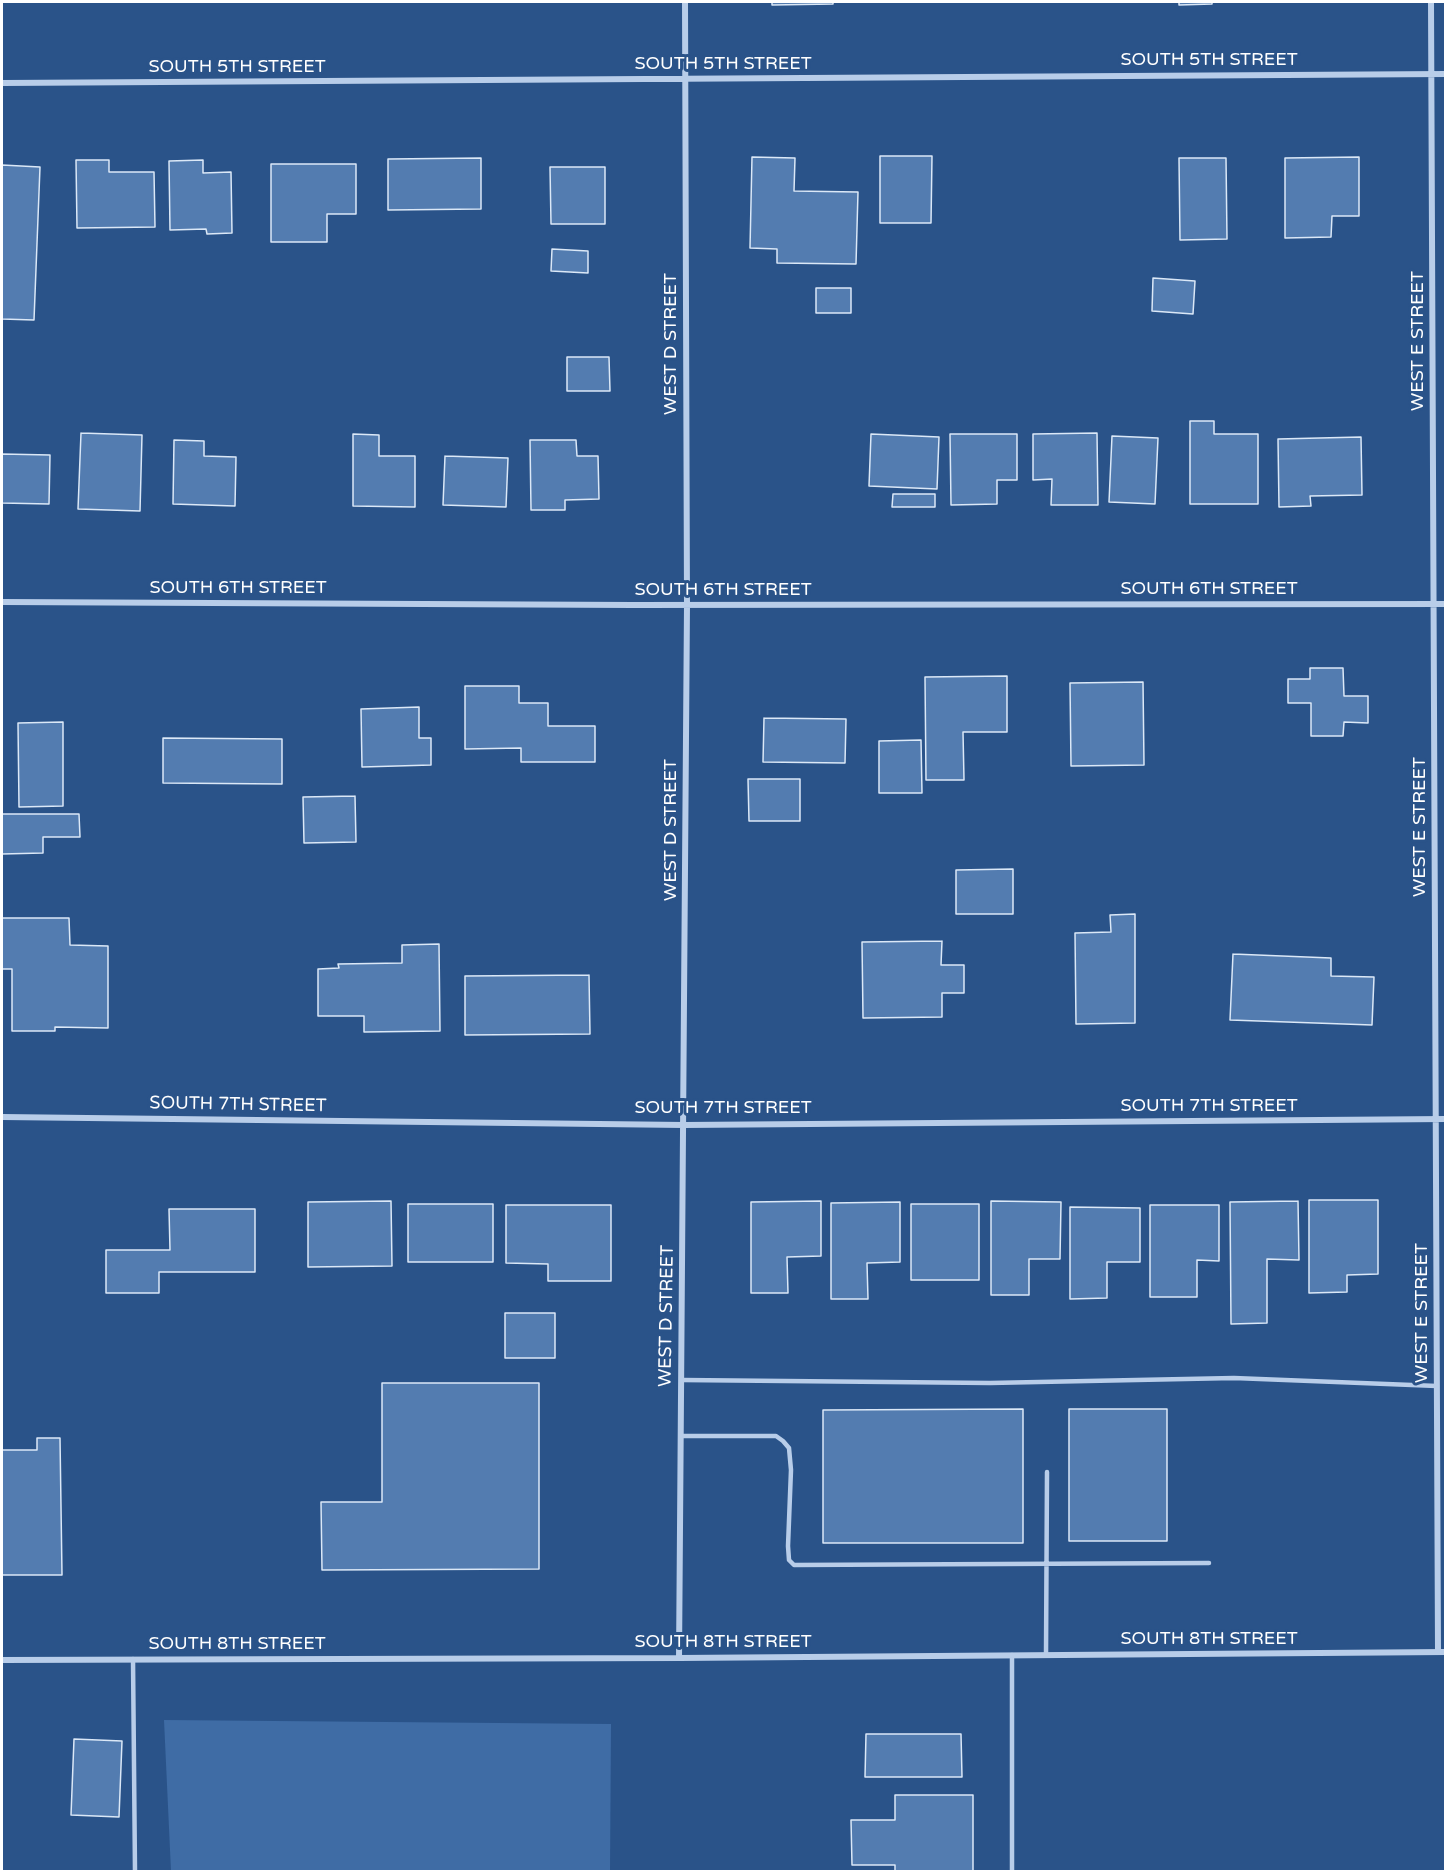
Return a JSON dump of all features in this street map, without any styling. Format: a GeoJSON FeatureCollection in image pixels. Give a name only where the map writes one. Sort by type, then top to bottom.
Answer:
{"type":"FeatureCollection","features":[{"type":"Feature","properties":{"kind":"street","name":"WEST D STREET"},"geometry":{"type":"LineString","coordinates":[[680,1658],[687,605],[685,2]]}},
{"type":"Feature","properties":{"kind":"street","name":"WEST E STREET"},"geometry":{"type":"LineString","coordinates":[[1431,2],[1438,1652]]}},
{"type":"Feature","properties":{"kind":"street","name":"SOUTH 5TH STREET"},"geometry":{"type":"LineString","coordinates":[[2,83],[1446,74]]}},
{"type":"Feature","properties":{"kind":"street","name":"SOUTH 6TH STREET"},"geometry":{"type":"LineString","coordinates":[[2,602],[687,605],[1446,604]]}},
{"type":"Feature","properties":{"kind":"street","name":"SOUTH 7TH STREET"},"geometry":{"type":"LineString","coordinates":[[2,1117],[684,1125],[1446,1119]]}},
{"type":"Feature","properties":{"kind":"street","name":"SOUTH 8TH STREET"},"geometry":{"type":"LineString","coordinates":[[2,1660],[1446,1652]]}},
{"type":"Feature","properties":{"kind":"lane"},"geometry":{"type":"LineString","coordinates":[[682,1380],[990,1383],[1234,1378],[1437,1386]]}},
{"type":"Feature","properties":{"kind":"lane"},"geometry":{"type":"LineString","coordinates":[[681,1436],[776,1436],[783,1441],[789,1448],[791,1470],[788,1546],[789,1560],[794,1564],[1209,1563]]}},
{"type":"Feature","properties":{"kind":"lane"},"geometry":{"type":"LineString","coordinates":[[1046,1655],[1047,1472]]}},
{"type":"Feature","properties":{"kind":"lane"},"geometry":{"type":"LineString","coordinates":[[1012,1655],[1012,1872]]}},
{"type":"Feature","properties":{"kind":"lane"},"geometry":{"type":"LineString","coordinates":[[133,1659],[135,1872]]}},
{"type":"Feature","properties":{"kind":"shaded area"},"geometry":{"type":"Polygon","coordinates":[[[164,1720],[611,1724],[610,1871],[171,1871],[164,1720]]]}},
{"type":"Feature","properties":{"kind":"building"},"geometry":{"type":"Polygon","coordinates":[[[772,2],[833,2],[833,4],[772,5],[772,2]]]}},
{"type":"Feature","properties":{"kind":"building"},"geometry":{"type":"Polygon","coordinates":[[[1179,2],[1212,2],[1212,4],[1179,5],[1179,2]]]}},
{"type":"Feature","properties":{"kind":"building"},"geometry":{"type":"Polygon","coordinates":[[[880,156],[932,156],[931,223],[880,223],[880,156]]]}},
{"type":"Feature","properties":{"kind":"building"},"geometry":{"type":"Polygon","coordinates":[[[752,157],[795,158],[794,191],[858,192],[856,264],[777,263],[777,249],[750,248],[752,157]]]}},
{"type":"Feature","properties":{"kind":"building"},"geometry":{"type":"Polygon","coordinates":[[[1359,157],[1359,216],[1332,216],[1331,237],[1285,238],[1285,158],[1359,157]]]}},
{"type":"Feature","properties":{"kind":"building"},"geometry":{"type":"Polygon","coordinates":[[[481,158],[481,209],[388,210],[388,159],[481,158]]]}},
{"type":"Feature","properties":{"kind":"building"},"geometry":{"type":"Polygon","coordinates":[[[1179,158],[1226,158],[1227,239],[1180,240],[1179,158]]]}},
{"type":"Feature","properties":{"kind":"building"},"geometry":{"type":"Polygon","coordinates":[[[76,160],[109,160],[109,172],[154,172],[155,227],[77,228],[76,160]]]}},
{"type":"Feature","properties":{"kind":"building"},"geometry":{"type":"Polygon","coordinates":[[[203,160],[203,173],[231,172],[232,233],[207,234],[206,229],[170,230],[169,161],[203,160]]]}},
{"type":"Feature","properties":{"kind":"building"},"geometry":{"type":"Polygon","coordinates":[[[271,164],[356,164],[356,214],[327,214],[327,242],[271,242],[271,164]]]}},
{"type":"Feature","properties":{"kind":"building"},"geometry":{"type":"Polygon","coordinates":[[[2,165],[40,167],[34,320],[2,319],[2,165]]]}},
{"type":"Feature","properties":{"kind":"building"},"geometry":{"type":"Polygon","coordinates":[[[550,167],[605,167],[605,224],[551,224],[550,167]]]}},
{"type":"Feature","properties":{"kind":"building"},"geometry":{"type":"Polygon","coordinates":[[[552,249],[588,251],[588,273],[551,271],[552,249]]]}},
{"type":"Feature","properties":{"kind":"building"},"geometry":{"type":"Polygon","coordinates":[[[1153,278],[1195,281],[1193,314],[1152,311],[1153,278]]]}},
{"type":"Feature","properties":{"kind":"building"},"geometry":{"type":"Polygon","coordinates":[[[816,288],[851,288],[851,313],[816,313],[816,288]]]}},
{"type":"Feature","properties":{"kind":"building"},"geometry":{"type":"Polygon","coordinates":[[[567,357],[609,357],[610,391],[567,391],[567,357]]]}},
{"type":"Feature","properties":{"kind":"building"},"geometry":{"type":"Polygon","coordinates":[[[1190,421],[1214,421],[1214,434],[1258,434],[1258,504],[1190,504],[1190,421]]]}},
{"type":"Feature","properties":{"kind":"building"},"geometry":{"type":"Polygon","coordinates":[[[81,433],[142,435],[140,511],[78,509],[81,433]]]}},
{"type":"Feature","properties":{"kind":"building"},"geometry":{"type":"Polygon","coordinates":[[[1097,433],[1098,505],[1051,505],[1052,479],[1033,480],[1033,434],[1097,433]]]}},
{"type":"Feature","properties":{"kind":"building"},"geometry":{"type":"Polygon","coordinates":[[[353,434],[379,435],[379,456],[415,456],[415,507],[353,506],[353,434]]]}},
{"type":"Feature","properties":{"kind":"building"},"geometry":{"type":"Polygon","coordinates":[[[871,434],[939,437],[937,489],[869,486],[871,434]]]}},
{"type":"Feature","properties":{"kind":"building"},"geometry":{"type":"Polygon","coordinates":[[[950,434],[1017,434],[1017,480],[997,480],[997,504],[951,505],[950,434]]]}},
{"type":"Feature","properties":{"kind":"building"},"geometry":{"type":"Polygon","coordinates":[[[1112,436],[1158,438],[1155,504],[1109,502],[1112,436]]]}},
{"type":"Feature","properties":{"kind":"building"},"geometry":{"type":"Polygon","coordinates":[[[1361,437],[1362,495],[1310,496],[1311,506],[1279,507],[1278,439],[1361,437]]]}},
{"type":"Feature","properties":{"kind":"building"},"geometry":{"type":"Polygon","coordinates":[[[174,440],[204,441],[204,456],[236,457],[235,506],[173,504],[174,440]]]}},
{"type":"Feature","properties":{"kind":"building"},"geometry":{"type":"Polygon","coordinates":[[[530,440],[576,440],[577,456],[598,456],[599,499],[565,500],[565,510],[531,510],[530,440]]]}},
{"type":"Feature","properties":{"kind":"building"},"geometry":{"type":"Polygon","coordinates":[[[2,454],[50,455],[49,504],[2,503],[2,454]]]}},
{"type":"Feature","properties":{"kind":"building"},"geometry":{"type":"Polygon","coordinates":[[[445,456],[508,458],[506,507],[443,505],[445,456]]]}},
{"type":"Feature","properties":{"kind":"building"},"geometry":{"type":"Polygon","coordinates":[[[893,494],[935,494],[935,507],[892,507],[893,494]]]}},
{"type":"Feature","properties":{"kind":"building"},"geometry":{"type":"Polygon","coordinates":[[[1310,668],[1343,668],[1344,696],[1368,696],[1368,723],[1344,722],[1343,736],[1311,736],[1311,703],[1288,703],[1288,679],[1310,679],[1310,668]]]}},
{"type":"Feature","properties":{"kind":"building"},"geometry":{"type":"Polygon","coordinates":[[[1007,676],[1007,732],[963,732],[964,780],[926,780],[925,677],[1007,676]]]}},
{"type":"Feature","properties":{"kind":"building"},"geometry":{"type":"Polygon","coordinates":[[[1143,682],[1144,765],[1071,766],[1070,683],[1143,682]]]}},
{"type":"Feature","properties":{"kind":"building"},"geometry":{"type":"Polygon","coordinates":[[[465,686],[519,686],[519,703],[548,703],[548,726],[595,726],[595,762],[521,762],[521,748],[465,749],[465,686]]]}},
{"type":"Feature","properties":{"kind":"building"},"geometry":{"type":"Polygon","coordinates":[[[419,707],[419,738],[431,738],[431,765],[362,767],[361,709],[419,707]]]}},
{"type":"Feature","properties":{"kind":"building"},"geometry":{"type":"Polygon","coordinates":[[[764,718],[846,719],[845,763],[763,762],[764,718]]]}},
{"type":"Feature","properties":{"kind":"building"},"geometry":{"type":"Polygon","coordinates":[[[63,722],[63,806],[19,807],[18,723],[63,722]]]}},
{"type":"Feature","properties":{"kind":"building"},"geometry":{"type":"Polygon","coordinates":[[[163,738],[282,739],[282,784],[163,783],[163,738]]]}},
{"type":"Feature","properties":{"kind":"building"},"geometry":{"type":"Polygon","coordinates":[[[921,740],[922,793],[879,793],[879,741],[921,740]]]}},
{"type":"Feature","properties":{"kind":"building"},"geometry":{"type":"Polygon","coordinates":[[[748,779],[800,779],[800,821],[749,821],[748,779]]]}},
{"type":"Feature","properties":{"kind":"building"},"geometry":{"type":"Polygon","coordinates":[[[355,796],[356,842],[304,843],[303,797],[355,796]]]}},
{"type":"Feature","properties":{"kind":"building"},"geometry":{"type":"Polygon","coordinates":[[[2,814],[79,814],[80,837],[43,837],[43,853],[2,854],[2,814]]]}},
{"type":"Feature","properties":{"kind":"building"},"geometry":{"type":"Polygon","coordinates":[[[1013,869],[1013,914],[956,914],[956,870],[1013,869]]]}},
{"type":"Feature","properties":{"kind":"building"},"geometry":{"type":"Polygon","coordinates":[[[1135,914],[1135,1023],[1076,1024],[1075,933],[1111,932],[1110,915],[1135,914]]]}},
{"type":"Feature","properties":{"kind":"building"},"geometry":{"type":"Polygon","coordinates":[[[2,918],[69,918],[70,945],[108,946],[108,1028],[55,1027],[55,1031],[12,1031],[12,969],[2,969],[2,918]]]}},
{"type":"Feature","properties":{"kind":"building"},"geometry":{"type":"Polygon","coordinates":[[[942,941],[941,965],[964,965],[964,993],[942,993],[942,1017],[863,1018],[862,942],[942,941]]]}},
{"type":"Feature","properties":{"kind":"building"},"geometry":{"type":"Polygon","coordinates":[[[439,944],[440,1031],[364,1032],[364,1016],[318,1016],[318,969],[339,968],[338,964],[402,963],[402,945],[439,944]]]}},
{"type":"Feature","properties":{"kind":"building"},"geometry":{"type":"Polygon","coordinates":[[[1233,954],[1331,958],[1331,976],[1374,977],[1372,1025],[1230,1020],[1233,954]]]}},
{"type":"Feature","properties":{"kind":"building"},"geometry":{"type":"Polygon","coordinates":[[[589,975],[590,1034],[465,1035],[465,976],[589,975]]]}},
{"type":"Feature","properties":{"kind":"building"},"geometry":{"type":"Polygon","coordinates":[[[1309,1200],[1378,1200],[1378,1274],[1347,1275],[1347,1292],[1309,1293],[1309,1200]]]}},
{"type":"Feature","properties":{"kind":"building"},"geometry":{"type":"Polygon","coordinates":[[[391,1201],[392,1266],[308,1267],[308,1202],[391,1201]]]}},
{"type":"Feature","properties":{"kind":"building"},"geometry":{"type":"Polygon","coordinates":[[[821,1201],[821,1256],[787,1257],[788,1293],[751,1293],[751,1202],[821,1201]]]}},
{"type":"Feature","properties":{"kind":"building"},"geometry":{"type":"Polygon","coordinates":[[[991,1201],[1061,1202],[1060,1259],[1029,1259],[1029,1295],[991,1295],[991,1201]]]}},
{"type":"Feature","properties":{"kind":"building"},"geometry":{"type":"Polygon","coordinates":[[[1298,1201],[1299,1260],[1267,1259],[1267,1323],[1231,1324],[1230,1202],[1298,1201]]]}},
{"type":"Feature","properties":{"kind":"building"},"geometry":{"type":"Polygon","coordinates":[[[900,1202],[900,1262],[867,1263],[868,1299],[831,1299],[831,1203],[900,1202]]]}},
{"type":"Feature","properties":{"kind":"building"},"geometry":{"type":"Polygon","coordinates":[[[408,1204],[493,1204],[493,1262],[408,1262],[408,1204]]]}},
{"type":"Feature","properties":{"kind":"building"},"geometry":{"type":"Polygon","coordinates":[[[911,1204],[979,1204],[979,1280],[911,1280],[911,1204]]]}},
{"type":"Feature","properties":{"kind":"building"},"geometry":{"type":"Polygon","coordinates":[[[506,1205],[611,1205],[611,1281],[548,1281],[548,1264],[506,1263],[506,1205]]]}},
{"type":"Feature","properties":{"kind":"building"},"geometry":{"type":"Polygon","coordinates":[[[1150,1205],[1219,1205],[1219,1261],[1197,1260],[1197,1297],[1150,1297],[1150,1205]]]}},
{"type":"Feature","properties":{"kind":"building"},"geometry":{"type":"Polygon","coordinates":[[[1070,1207],[1140,1208],[1140,1262],[1107,1262],[1107,1298],[1070,1299],[1070,1207]]]}},
{"type":"Feature","properties":{"kind":"building"},"geometry":{"type":"Polygon","coordinates":[[[169,1209],[255,1209],[255,1272],[159,1272],[159,1293],[106,1293],[106,1250],[170,1250],[169,1209]]]}},
{"type":"Feature","properties":{"kind":"building"},"geometry":{"type":"Polygon","coordinates":[[[505,1313],[555,1313],[555,1358],[505,1358],[505,1313]]]}},
{"type":"Feature","properties":{"kind":"building"},"geometry":{"type":"Polygon","coordinates":[[[382,1383],[539,1383],[539,1569],[322,1570],[321,1502],[382,1502],[382,1383]]]}},
{"type":"Feature","properties":{"kind":"building"},"geometry":{"type":"Polygon","coordinates":[[[1023,1409],[1023,1543],[823,1543],[823,1410],[1023,1409]]]}},
{"type":"Feature","properties":{"kind":"building"},"geometry":{"type":"Polygon","coordinates":[[[1069,1409],[1167,1409],[1167,1541],[1069,1541],[1069,1409]]]}},
{"type":"Feature","properties":{"kind":"building"},"geometry":{"type":"Polygon","coordinates":[[[37,1438],[60,1438],[62,1575],[2,1575],[2,1450],[37,1450],[37,1438]]]}},
{"type":"Feature","properties":{"kind":"building"},"geometry":{"type":"Polygon","coordinates":[[[866,1734],[961,1734],[962,1777],[865,1777],[866,1734]]]}},
{"type":"Feature","properties":{"kind":"building"},"geometry":{"type":"Polygon","coordinates":[[[74,1739],[122,1741],[119,1817],[71,1815],[74,1739]]]}},
{"type":"Feature","properties":{"kind":"building"},"geometry":{"type":"Polygon","coordinates":[[[895,1795],[973,1795],[973,1872],[895,1872],[895,1865],[852,1865],[851,1820],[895,1820],[895,1795]]]}}]}
